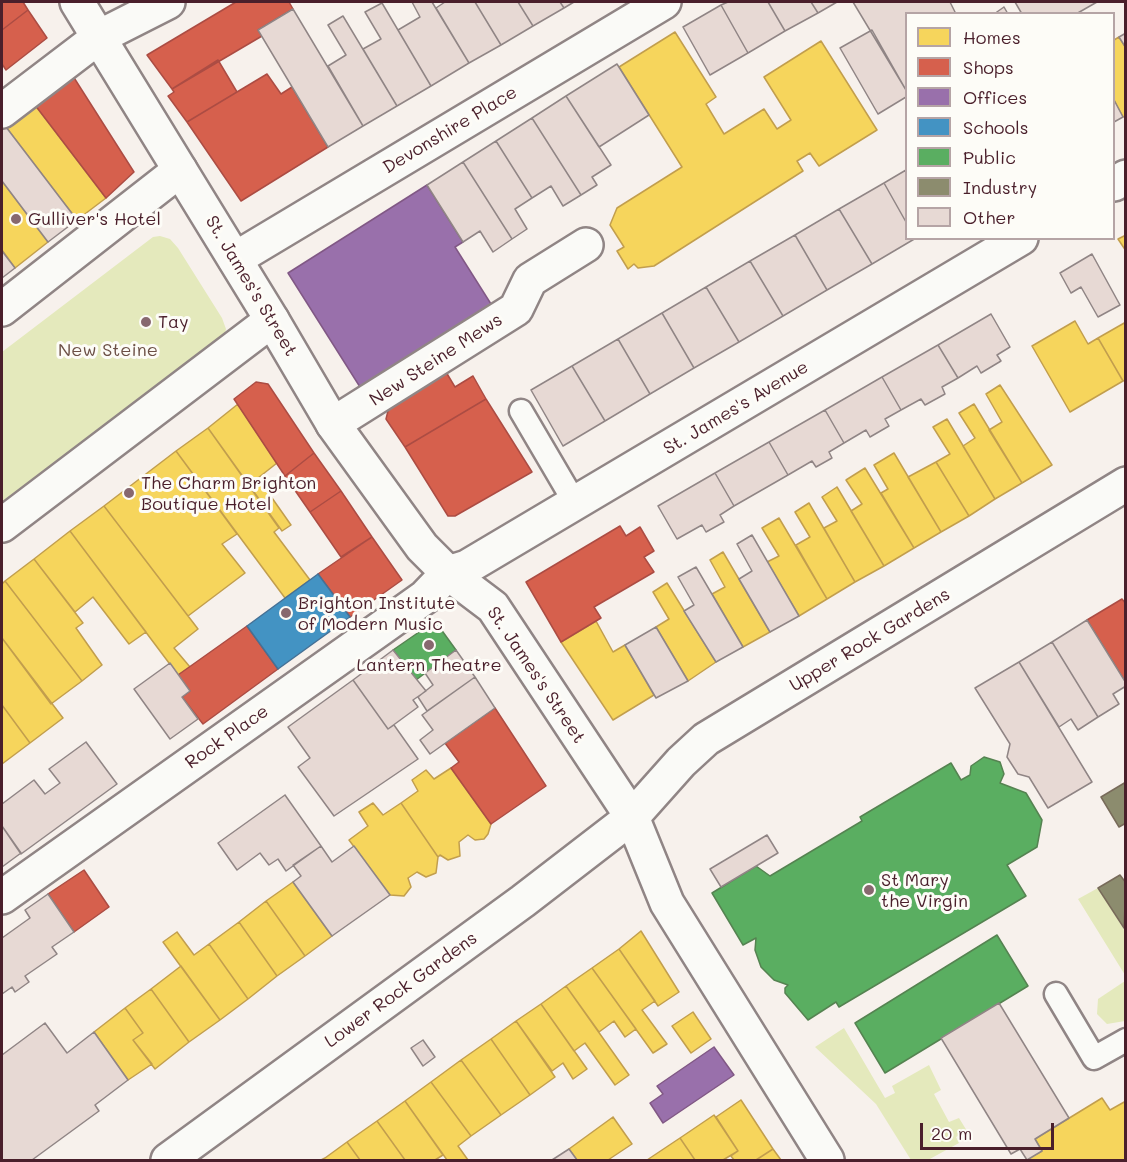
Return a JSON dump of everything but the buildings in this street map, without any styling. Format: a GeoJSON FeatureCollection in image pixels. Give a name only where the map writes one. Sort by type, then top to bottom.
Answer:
{"type":"FeatureCollection","features":[{"type":"Feature","properties":{"kind":"street","name":"St. James's Street"},"geometry":{"type":"LineString","coordinates":[[77,2],[236,260],[333,424],[422,547],[448,573],[493,607],[632,817],[667,903],[827,1161]]}},
{"type":"Feature","properties":{"kind":"street"},"geometry":{"type":"LineString","coordinates":[[2,111],[99,37],[168,2]]}},
{"type":"Feature","properties":{"kind":"street","name":"Devonshire Place"},"geometry":{"type":"LineString","coordinates":[[236,260],[664,2]]}},
{"type":"Feature","properties":{"kind":"street"},"geometry":{"type":"LineString","coordinates":[[2,309],[180,170]]}},
{"type":"Feature","properties":{"kind":"street","name":"St. James's Avenue"},"geometry":{"type":"LineString","coordinates":[[448,573],[466,567],[1018,240]]}},
{"type":"Feature","properties":{"kind":"street","name":"New Steine Mews"},"geometry":{"type":"LineString","coordinates":[[333,424],[516,309],[530,280],[586,245]]}},
{"type":"Feature","properties":{"kind":"street"},"geometry":{"type":"LineString","coordinates":[[2,525],[272,320]]}},
{"type":"Feature","properties":{"kind":"street","name":"Upper Rock Gardens"},"geometry":{"type":"LineString","coordinates":[[632,817],[681,762],[706,739],[1125,484]]}},
{"type":"Feature","properties":{"kind":"street","name":"Rock Place"},"geometry":{"type":"LineString","coordinates":[[2,897],[425,597],[448,573]]}},
{"type":"Feature","properties":{"kind":"street","name":"Lower Rock Gardens"},"geometry":{"type":"LineString","coordinates":[[168,1161],[523,901],[632,817]]}},
{"type":"Feature","properties":{"kind":"lane"},"geometry":{"type":"LineString","coordinates":[[521,411],[575,502]]}},
{"type":"Feature","properties":{"kind":"lane"},"geometry":{"type":"LineString","coordinates":[[1056,994],[1094,1058],[1125,1040]]}},
{"type":"Feature","properties":{"kind":"green space","name":"New Steine"},"geometry":{"type":"Polygon","coordinates":[[[160,236],[170,239],[178,248],[222,318],[226,329],[223,342],[2,510],[2,352],[153,237],[160,236]]]}},
{"type":"Feature","properties":{"kind":"green space"},"geometry":{"type":"Polygon","coordinates":[[[1098,888],[1125,931],[1125,975],[1078,899],[1098,888]]]}},
{"type":"Feature","properties":{"kind":"green space"},"geometry":{"type":"Polygon","coordinates":[[[1125,981],[1125,1021],[1107,1024],[1097,1014],[1098,999],[1125,981]]]}},
{"type":"Feature","properties":{"kind":"green space"},"geometry":{"type":"Polygon","coordinates":[[[844,1028],[885,1098],[895,1093],[892,1086],[929,1065],[941,1090],[934,1094],[949,1122],[959,1118],[967,1131],[956,1137],[959,1143],[928,1160],[911,1160],[876,1104],[815,1047],[844,1028]]]}},
{"type":"Feature","properties":{"kind":"place","name":"Gulliver's Hotel"},"geometry":{"type":"Point","coordinates":[16,219]}},
{"type":"Feature","properties":{"kind":"place","name":"Tay"},"geometry":{"type":"Point","coordinates":[146,322]}},
{"type":"Feature","properties":{"kind":"place","name":"The Charm Brighton Boutique Hotel"},"geometry":{"type":"Point","coordinates":[129,493]}},
{"type":"Feature","properties":{"kind":"place","name":"Brighton Institute of Modern Music"},"geometry":{"type":"Point","coordinates":[286,613]}},
{"type":"Feature","properties":{"kind":"place","name":"Lantern Theatre"},"geometry":{"type":"Point","coordinates":[429,645]}},
{"type":"Feature","properties":{"kind":"place","name":"St Mary the Virgin"},"geometry":{"type":"Point","coordinates":[869,890]}}]}
